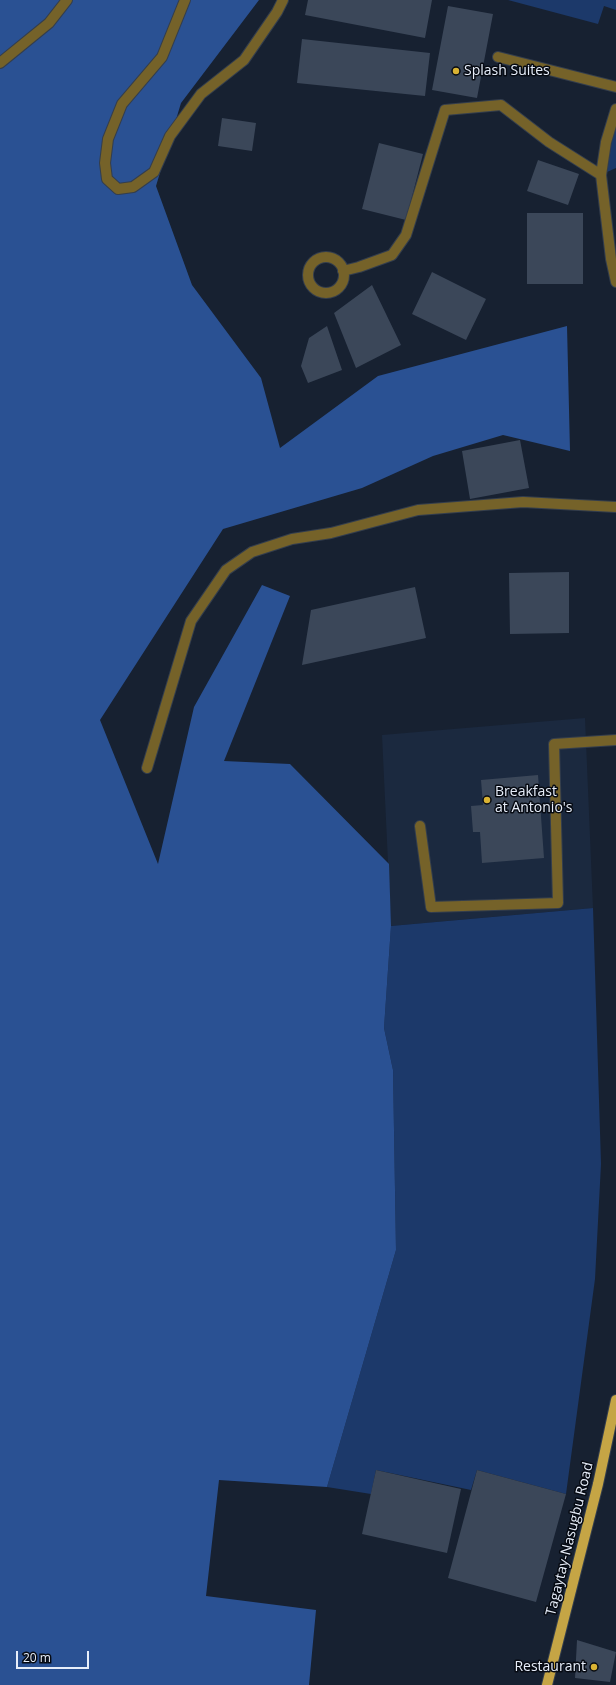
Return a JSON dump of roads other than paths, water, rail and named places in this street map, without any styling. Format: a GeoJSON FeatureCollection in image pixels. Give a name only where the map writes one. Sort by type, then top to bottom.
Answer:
{"type":"FeatureCollection","features":[{"type":"Feature","properties":{"kind":"main road","name":"Tagaytay-Nasugbu Road"},"geometry":{"type":"LineString","coordinates":[[548,1685],[598,1484],[616,1400]]}},
{"type":"Feature","properties":{"kind":"street"},"geometry":{"type":"LineString","coordinates":[[0,63],[49,23],[67,0]]}},
{"type":"Feature","properties":{"kind":"street"},"geometry":{"type":"LineString","coordinates":[[185,0],[162,57],[141,84],[122,104],[108,139],[105,163],[107,179],[118,189],[133,187],[154,172],[170,136],[197,100],[202,94],[244,60],[277,12],[283,0]]}},
{"type":"Feature","properties":{"kind":"street"},"geometry":{"type":"LineString","coordinates":[[498,57],[616,87]]}},
{"type":"Feature","properties":{"kind":"street"},"geometry":{"type":"LineString","coordinates":[[343,271],[392,255],[406,235],[445,110],[501,105],[549,142],[601,175]]}},
{"type":"Feature","properties":{"kind":"street"},"geometry":{"type":"LineString","coordinates":[[616,109],[606,142],[601,175],[611,260],[616,282]]}},
{"type":"Feature","properties":{"kind":"street"},"geometry":{"type":"LineString","coordinates":[[147,768],[191,621],[226,570],[252,552],[292,539],[331,533],[418,510],[523,502],[616,507]]}},
{"type":"Feature","properties":{"kind":"street"},"geometry":{"type":"LineString","coordinates":[[420,826],[431,907],[558,903],[554,744],[616,740]]}},
{"type":"Feature","properties":{"kind":"place","name":"Splash Suites"},"geometry":{"type":"Point","coordinates":[456,71]}},
{"type":"Feature","properties":{"kind":"place","name":"Breakfast at Antonio's"},"geometry":{"type":"Point","coordinates":[487,800]}},
{"type":"Feature","properties":{"kind":"place","name":"Restaurant"},"geometry":{"type":"Point","coordinates":[594,1667]}}]}
